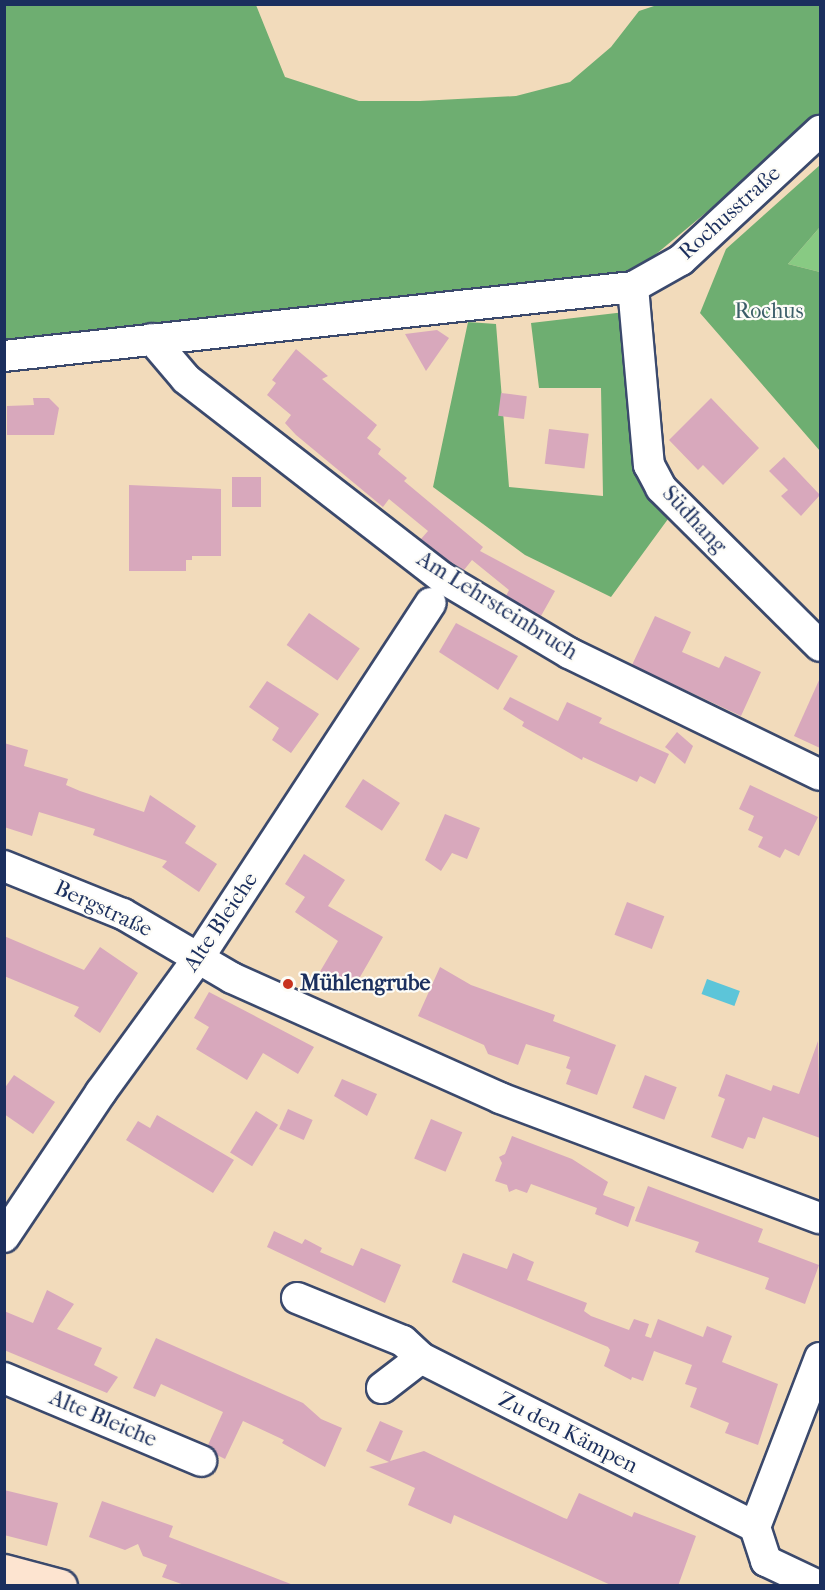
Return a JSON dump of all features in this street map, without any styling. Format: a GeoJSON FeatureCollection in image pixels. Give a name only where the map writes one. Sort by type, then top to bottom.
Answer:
{"type":"FeatureCollection","features":[{"type":"Feature","properties":{"kind":"street","name":"Rochusstraße"},"geometry":{"type":"LineString","coordinates":[[633,287],[681,260],[820,131]]}},
{"type":"Feature","properties":{"kind":"street"},"geometry":{"type":"LineString","coordinates":[[4,356],[633,287]]}},
{"type":"Feature","properties":{"kind":"street","name":"Südhang"},"geometry":{"type":"LineString","coordinates":[[633,287],[649,465],[661,488],[820,646]]}},
{"type":"Feature","properties":{"kind":"street","name":"Am Lehrsteinbruch"},"geometry":{"type":"LineString","coordinates":[[152,339],[186,379],[443,578],[570,653],[820,775]]}},
{"type":"Feature","properties":{"kind":"street","name":"Alte Bleiche"},"geometry":{"type":"LineString","coordinates":[[4,1237],[100,1092],[199,957],[431,603]]}},
{"type":"Feature","properties":{"kind":"street","name":"Bergstraße"},"geometry":{"type":"LineString","coordinates":[[4,866],[123,914],[199,957]]}},
{"type":"Feature","properties":{"kind":"street"},"geometry":{"type":"LineString","coordinates":[[199,957],[253,987],[500,1098],[820,1218]]}},
{"type":"Feature","properties":{"kind":"street","name":"Zu den Kämpen"},"geometry":{"type":"LineString","coordinates":[[297,1298],[403,1341],[421,1358],[755,1527]]}},
{"type":"Feature","properties":{"kind":"street"},"geometry":{"type":"LineString","coordinates":[[382,1388],[421,1358]]}},
{"type":"Feature","properties":{"kind":"street"},"geometry":{"type":"LineString","coordinates":[[819,1586],[766,1561],[755,1527],[820,1358]]}},
{"type":"Feature","properties":{"kind":"street","name":"Alte Bleiche"},"geometry":{"type":"LineString","coordinates":[[4,1378],[201,1461]]}},
{"type":"Feature","properties":{"kind":"street"},"geometry":{"type":"LineString","coordinates":[[4,1571],[60,1586]]}},
{"type":"Feature","properties":{"kind":"green space"},"geometry":{"type":"Polygon","coordinates":[[[4,5],[256,5],[285,77],[359,101],[420,101],[516,96],[570,82],[611,47],[639,11],[657,5],[820,5],[820,118],[632,274],[5,347],[4,5]]]}},
{"type":"Feature","properties":{"kind":"green space","name":"Rochus"},"geometry":{"type":"Polygon","coordinates":[[[820,165],[820,227],[788,264],[820,272],[820,451],[700,313],[726,249],[820,165]]]}},
{"type":"Feature","properties":{"kind":"green space"},"geometry":{"type":"Polygon","coordinates":[[[820,227],[820,272],[788,264],[820,227]]]}},
{"type":"Feature","properties":{"kind":"green space"},"geometry":{"type":"Polygon","coordinates":[[[625,312],[640,467],[668,519],[611,597],[525,555],[433,487],[468,322],[496,324],[509,487],[603,496],[601,388],[539,388],[531,323],[625,312]]]}},
{"type":"Feature","properties":{"kind":"water"},"geometry":{"type":"Polygon","coordinates":[[[707,979],[740,991],[734,1006],[702,994],[707,979]]]}},
{"type":"Feature","properties":{"kind":"building"},"geometry":{"type":"Polygon","coordinates":[[[437,330],[449,338],[426,371],[405,334],[437,330]]]}},
{"type":"Feature","properties":{"kind":"building"},"geometry":{"type":"Polygon","coordinates":[[[296,349],[328,376],[322,379],[377,425],[367,438],[381,449],[378,454],[407,478],[404,481],[483,547],[480,551],[555,591],[541,616],[506,596],[509,590],[472,560],[464,570],[449,561],[421,539],[428,531],[389,499],[383,507],[296,435],[285,423],[291,415],[267,395],[276,383],[272,380],[296,349]]]}},
{"type":"Feature","properties":{"kind":"building"},"geometry":{"type":"Polygon","coordinates":[[[501,393],[527,396],[524,419],[498,416],[501,393]]]}},
{"type":"Feature","properties":{"kind":"building"},"geometry":{"type":"Polygon","coordinates":[[[33,398],[49,398],[59,408],[54,435],[7,435],[7,406],[34,405],[33,398]]]}},
{"type":"Feature","properties":{"kind":"building"},"geometry":{"type":"Polygon","coordinates":[[[711,398],[759,448],[723,485],[703,465],[698,470],[669,440],[711,398]]]}},
{"type":"Feature","properties":{"kind":"building"},"geometry":{"type":"Polygon","coordinates":[[[549,429],[589,434],[584,469],[545,464],[549,429]]]}},
{"type":"Feature","properties":{"kind":"building"},"geometry":{"type":"Polygon","coordinates":[[[784,457],[820,495],[801,516],[781,496],[788,490],[769,471],[784,457]]]}},
{"type":"Feature","properties":{"kind":"building"},"geometry":{"type":"Polygon","coordinates":[[[232,477],[261,477],[261,507],[232,507],[232,477]]]}},
{"type":"Feature","properties":{"kind":"building"},"geometry":{"type":"Polygon","coordinates":[[[129,485],[221,489],[221,556],[192,556],[192,560],[186,560],[186,571],[129,571],[129,485]]]}},
{"type":"Feature","properties":{"kind":"building"},"geometry":{"type":"Polygon","coordinates":[[[309,613],[360,649],[337,681],[287,645],[309,613]]]}},
{"type":"Feature","properties":{"kind":"building"},"geometry":{"type":"Polygon","coordinates":[[[655,616],[691,632],[682,652],[719,668],[725,656],[761,672],[741,716],[632,665],[655,616]]]}},
{"type":"Feature","properties":{"kind":"building"},"geometry":{"type":"Polygon","coordinates":[[[456,623],[518,656],[498,690],[439,652],[456,623]]]}},
{"type":"Feature","properties":{"kind":"building"},"geometry":{"type":"Polygon","coordinates":[[[820,678],[820,748],[794,736],[820,678]]]}},
{"type":"Feature","properties":{"kind":"building"},"geometry":{"type":"Polygon","coordinates":[[[267,681],[319,714],[291,753],[272,740],[279,728],[249,707],[267,681]]]}},
{"type":"Feature","properties":{"kind":"building"},"geometry":{"type":"Polygon","coordinates":[[[510,697],[558,721],[567,702],[602,718],[599,723],[669,754],[655,784],[640,776],[637,782],[583,757],[582,760],[522,726],[524,722],[503,709],[510,697]]]}},
{"type":"Feature","properties":{"kind":"building"},"geometry":{"type":"Polygon","coordinates":[[[677,732],[693,746],[685,764],[665,747],[677,732]]]}},
{"type":"Feature","properties":{"kind":"building"},"geometry":{"type":"Polygon","coordinates":[[[4,743],[28,750],[24,766],[68,779],[66,785],[144,812],[150,795],[196,826],[185,843],[217,864],[199,892],[162,867],[167,861],[93,835],[95,829],[39,812],[32,836],[4,827],[4,743]]]}},
{"type":"Feature","properties":{"kind":"building"},"geometry":{"type":"Polygon","coordinates":[[[363,779],[400,803],[382,831],[345,807],[363,779]]]}},
{"type":"Feature","properties":{"kind":"building"},"geometry":{"type":"Polygon","coordinates":[[[750,785],[818,817],[799,856],[785,849],[780,858],[758,847],[763,837],[748,830],[754,816],[739,809],[750,785]]]}},
{"type":"Feature","properties":{"kind":"building"},"geometry":{"type":"Polygon","coordinates":[[[445,814],[480,828],[467,859],[452,853],[441,871],[425,860],[445,814]]]}},
{"type":"Feature","properties":{"kind":"building"},"geometry":{"type":"Polygon","coordinates":[[[304,854],[345,880],[328,906],[383,937],[352,991],[318,975],[338,941],[295,912],[305,897],[285,884],[304,854]]]}},
{"type":"Feature","properties":{"kind":"building"},"geometry":{"type":"Polygon","coordinates":[[[627,902],[664,916],[652,949],[614,935],[627,902]]]}},
{"type":"Feature","properties":{"kind":"building"},"geometry":{"type":"Polygon","coordinates":[[[4,936],[84,970],[100,947],[138,973],[100,1033],[74,1016],[79,1007],[4,976],[4,936]]]}},
{"type":"Feature","properties":{"kind":"building"},"geometry":{"type":"Polygon","coordinates":[[[440,967],[471,985],[555,1015],[553,1021],[616,1045],[597,1095],[566,1084],[571,1070],[566,1068],[570,1057],[526,1044],[518,1065],[488,1054],[484,1045],[418,1016],[440,967]]]}},
{"type":"Feature","properties":{"kind":"building"},"geometry":{"type":"Polygon","coordinates":[[[209,992],[314,1047],[298,1074],[263,1053],[247,1080],[196,1049],[209,1027],[194,1018],[209,992]]]}},
{"type":"Feature","properties":{"kind":"building"},"geometry":{"type":"Polygon","coordinates":[[[818,1041],[820,1138],[763,1117],[755,1139],[748,1137],[743,1149],[711,1137],[725,1099],[718,1096],[726,1074],[771,1091],[773,1085],[799,1094],[818,1041]]]}},
{"type":"Feature","properties":{"kind":"building"},"geometry":{"type":"Polygon","coordinates":[[[14,1075],[55,1102],[33,1134],[4,1114],[4,1089],[14,1075]]]}},
{"type":"Feature","properties":{"kind":"building"},"geometry":{"type":"Polygon","coordinates":[[[645,1075],[677,1087],[664,1120],[632,1108],[645,1075]]]}},
{"type":"Feature","properties":{"kind":"building"},"geometry":{"type":"Polygon","coordinates":[[[342,1079],[377,1094],[367,1116],[334,1096],[342,1079]]]}},
{"type":"Feature","properties":{"kind":"building"},"geometry":{"type":"Polygon","coordinates":[[[288,1109],[313,1120],[304,1140],[279,1129],[288,1109]]]}},
{"type":"Feature","properties":{"kind":"building"},"geometry":{"type":"Polygon","coordinates":[[[256,1111],[278,1125],[252,1166],[230,1153],[256,1111]]]}},
{"type":"Feature","properties":{"kind":"building"},"geometry":{"type":"Polygon","coordinates":[[[157,1115],[234,1160],[213,1193],[126,1140],[138,1121],[150,1128],[157,1115]]]}},
{"type":"Feature","properties":{"kind":"building"},"geometry":{"type":"Polygon","coordinates":[[[431,1119],[462,1132],[445,1172],[414,1159],[431,1119]]]}},
{"type":"Feature","properties":{"kind":"building"},"geometry":{"type":"Polygon","coordinates":[[[512,1136],[572,1159],[608,1182],[603,1195],[635,1207],[628,1227],[595,1214],[597,1208],[531,1184],[527,1193],[516,1189],[509,1192],[507,1185],[495,1181],[502,1163],[499,1157],[505,1154],[512,1136]]]}},
{"type":"Feature","properties":{"kind":"building"},"geometry":{"type":"Polygon","coordinates":[[[648,1186],[763,1229],[758,1242],[819,1265],[805,1304],[765,1289],[769,1278],[695,1252],[699,1242],[635,1221],[648,1186]]]}},
{"type":"Feature","properties":{"kind":"building"},"geometry":{"type":"Polygon","coordinates":[[[274,1231],[302,1244],[305,1239],[322,1248],[320,1252],[353,1266],[361,1248],[401,1265],[385,1303],[267,1247],[274,1231]]]}},
{"type":"Feature","properties":{"kind":"building"},"geometry":{"type":"Polygon","coordinates":[[[463,1253],[507,1269],[513,1253],[534,1262],[527,1280],[587,1303],[584,1311],[591,1316],[629,1330],[634,1319],[649,1324],[645,1336],[651,1338],[658,1319],[703,1337],[707,1326],[732,1336],[722,1362],[778,1384],[758,1445],[725,1433],[729,1423],[690,1407],[697,1388],[685,1384],[692,1365],[654,1351],[643,1381],[632,1377],[631,1380],[604,1366],[610,1350],[608,1347],[452,1282],[463,1253]]]}},
{"type":"Feature","properties":{"kind":"building"},"geometry":{"type":"Polygon","coordinates":[[[47,1290],[74,1304],[57,1329],[102,1348],[94,1365],[118,1377],[107,1393],[4,1350],[4,1311],[33,1323],[47,1290]]]}},
{"type":"Feature","properties":{"kind":"building"},"geometry":{"type":"Polygon","coordinates":[[[156,1338],[303,1403],[321,1419],[342,1428],[325,1467],[282,1443],[284,1440],[243,1421],[225,1459],[217,1455],[208,1445],[223,1412],[161,1384],[155,1397],[133,1388],[156,1338]]]}},
{"type":"Feature","properties":{"kind":"building"},"geometry":{"type":"Polygon","coordinates":[[[380,1421],[403,1431],[390,1461],[424,1451],[567,1519],[579,1493],[632,1517],[634,1512],[696,1536],[678,1586],[613,1586],[454,1515],[451,1524],[408,1505],[415,1488],[369,1467],[389,1462],[366,1451],[380,1421]]]}},
{"type":"Feature","properties":{"kind":"building"},"geometry":{"type":"Polygon","coordinates":[[[4,1490],[58,1503],[47,1546],[4,1535],[4,1490]]]}},
{"type":"Feature","properties":{"kind":"building"},"geometry":{"type":"Polygon","coordinates":[[[102,1501],[173,1526],[169,1537],[296,1586],[187,1586],[162,1577],[167,1565],[143,1556],[138,1544],[125,1550],[89,1537],[102,1501]]]}},
{"type":"Feature","properties":{"kind":"place","name":"Mühlengrube"},"geometry":{"type":"Point","coordinates":[288,984]}}]}
